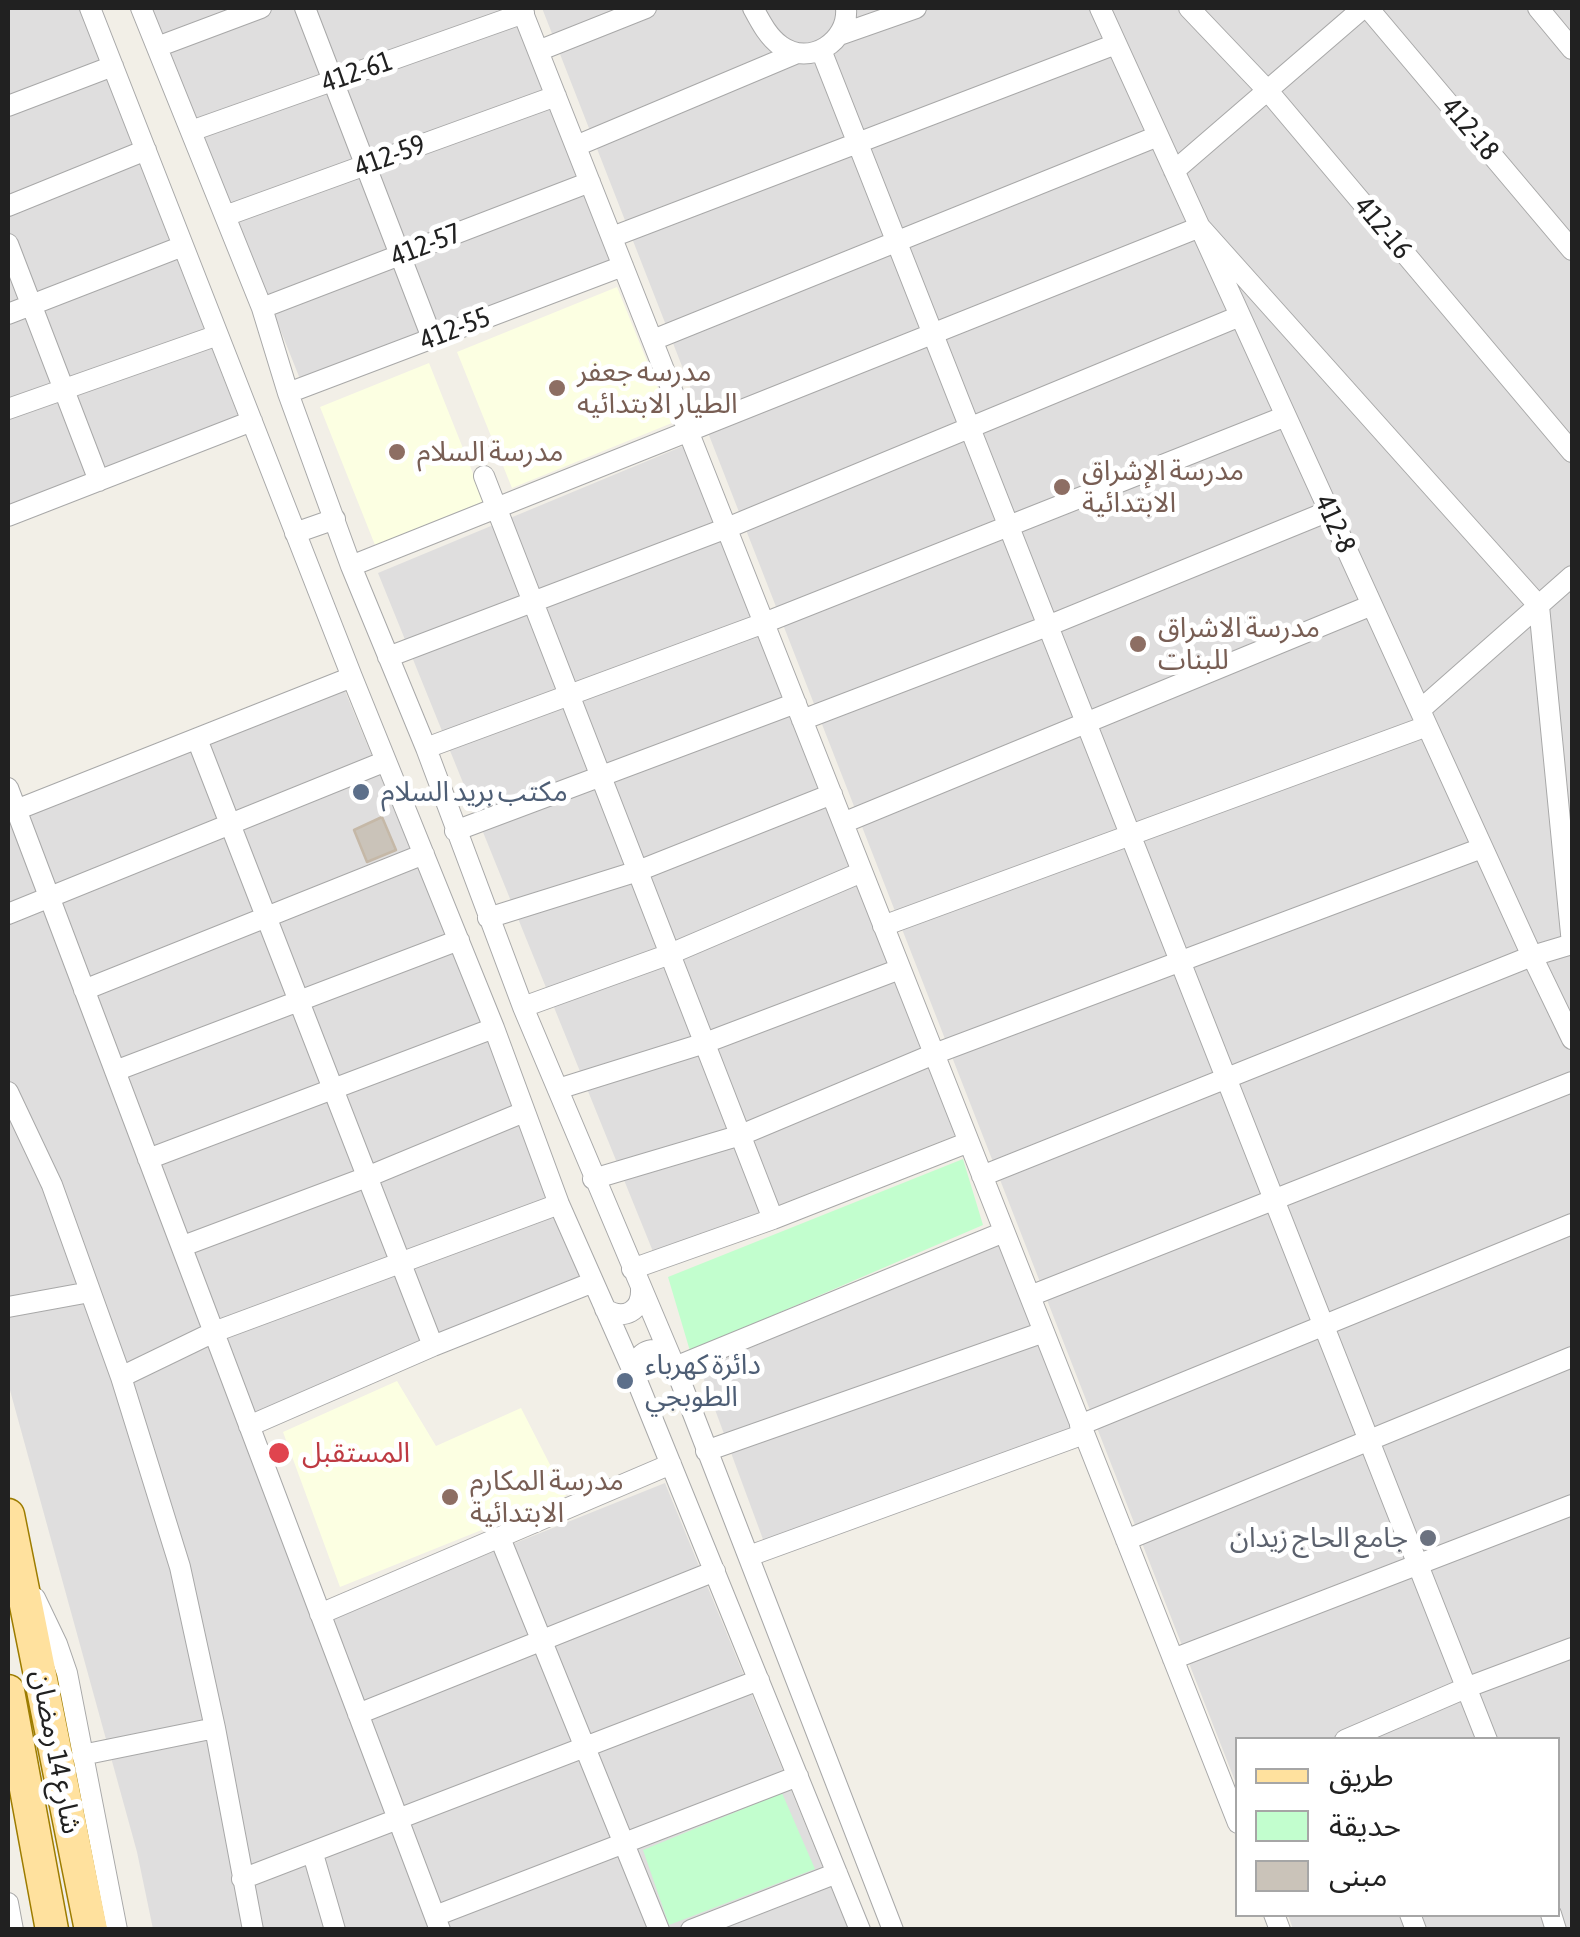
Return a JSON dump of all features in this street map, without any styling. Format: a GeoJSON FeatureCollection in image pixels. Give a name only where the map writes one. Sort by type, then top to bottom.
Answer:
{"type":"FeatureCollection","features":[{"type":"Feature","properties":{"kind":"main road","name":"شارع 14 رمضان"},"geometry":{"type":"LineString","coordinates":[[8,1515],[91,1930]]}},
{"type":"Feature","properties":{"kind":"main road","name":"شارع 14 رمضان"},"geometry":{"type":"LineString","coordinates":[[8,1691],[52,1930]]}},
{"type":"Feature","properties":{"kind":"street"},"geometry":{"type":"LineString","coordinates":[[141,8],[262,308],[288,392],[352,566],[426,748],[488,918],[593,1179],[672,1361],[894,1930]]}},
{"type":"Feature","properties":{"kind":"street"},"geometry":{"type":"LineString","coordinates":[[157,46],[261,8]]}},
{"type":"Feature","properties":{"kind":"street"},"geometry":{"type":"LineString","coordinates":[[304,8],[432,338]]}},
{"type":"Feature","properties":{"kind":"street"},"geometry":{"type":"LineString","coordinates":[[538,51],[646,8]]}},
{"type":"Feature","properties":{"kind":"street"},"geometry":{"type":"LineString","coordinates":[[753,8],[772,38],[797,53]]}},
{"type":"Feature","properties":{"kind":"street"},"geometry":{"type":"LineString","coordinates":[[840,35],[846,8]]}},
{"type":"Feature","properties":{"kind":"street"},"geometry":{"type":"LineString","coordinates":[[576,146],[797,53],[821,50],[840,35],[916,8]]}},
{"type":"Feature","properties":{"kind":"street","name":"412-8"},"geometry":{"type":"LineString","coordinates":[[1100,8],[1572,1038]]}},
{"type":"Feature","properties":{"kind":"street","name":"412-16"},"geometry":{"type":"LineString","coordinates":[[1189,8],[1268,92],[1572,452]]}},
{"type":"Feature","properties":{"kind":"street"},"geometry":{"type":"LineString","coordinates":[[1174,170],[1366,8]]}},
{"type":"Feature","properties":{"kind":"street","name":"412-18"},"geometry":{"type":"LineString","coordinates":[[1366,8],[1572,250]]}},
{"type":"Feature","properties":{"kind":"street"},"geometry":{"type":"LineString","coordinates":[[1538,8],[1572,48]]}},
{"type":"Feature","properties":{"kind":"street"},"geometry":{"type":"LineString","coordinates":[[95,9],[113,66],[352,678],[494,1028],[558,1204],[635,1376],[860,1930]]}},
{"type":"Feature","properties":{"kind":"street"},"geometry":{"type":"LineString","coordinates":[[522,10],[1173,1658],[1230,1782],[1235,1808]]}},
{"type":"Feature","properties":{"kind":"street","name":"412-61"},"geometry":{"type":"LineString","coordinates":[[191,131],[522,10]]}},
{"type":"Feature","properties":{"kind":"street"},"geometry":{"type":"LineString","coordinates":[[612,237],[1116,44]]}},
{"type":"Feature","properties":{"kind":"street"},"geometry":{"type":"LineString","coordinates":[[821,50],[1486,1737]]}},
{"type":"Feature","properties":{"kind":"street"},"geometry":{"type":"LineString","coordinates":[[8,106],[113,66]]}},
{"type":"Feature","properties":{"kind":"street","name":"412-59"},"geometry":{"type":"LineString","coordinates":[[225,216],[556,96]]}},
{"type":"Feature","properties":{"kind":"street"},"geometry":{"type":"LineString","coordinates":[[652,340],[1158,136]]}},
{"type":"Feature","properties":{"kind":"street"},"geometry":{"type":"LineString","coordinates":[[8,206],[146,150]]}},
{"type":"Feature","properties":{"kind":"street","name":"412-57"},"geometry":{"type":"LineString","coordinates":[[262,308],[590,182]]}},
{"type":"Feature","properties":{"kind":"street"},"geometry":{"type":"LineString","coordinates":[[352,566],[1200,227],[1538,606],[1572,944],[1532,956],[982,1176]]}},
{"type":"Feature","properties":{"kind":"street"},"geometry":{"type":"LineString","coordinates":[[8,244],[99,480]]}},
{"type":"Feature","properties":{"kind":"street"},"geometry":{"type":"LineString","coordinates":[[8,314],[183,246]]}},
{"type":"Feature","properties":{"kind":"street","name":"412-55"},"geometry":{"type":"LineString","coordinates":[[288,392],[623,266]]}},
{"type":"Feature","properties":{"kind":"street"},"geometry":{"type":"LineString","coordinates":[[388,658],[727,528],[1240,316]]}},
{"type":"Feature","properties":{"kind":"street"},"geometry":{"type":"LineString","coordinates":[[8,409],[218,334]]}},
{"type":"Feature","properties":{"kind":"street"},"geometry":{"type":"LineString","coordinates":[[426,748],[764,623],[1286,416]]}},
{"type":"Feature","properties":{"kind":"street"},"geometry":{"type":"LineString","coordinates":[[8,516],[252,421]]}},
{"type":"Feature","properties":{"kind":"street"},"geometry":{"type":"LineString","coordinates":[[484,476],[774,1219]]}},
{"type":"Feature","properties":{"kind":"street"},"geometry":{"type":"LineString","coordinates":[[456,831],[601,776],[1050,625],[1329,510]]}},
{"type":"Feature","properties":{"kind":"street"},"geometry":{"type":"LineString","coordinates":[[296,534],[335,519]]}},
{"type":"Feature","properties":{"kind":"street"},"geometry":{"type":"LineString","coordinates":[[884,926],[1132,834],[1424,718],[1572,576]]}},
{"type":"Feature","properties":{"kind":"street"},"geometry":{"type":"LineString","coordinates":[[843,823],[1372,604]]}},
{"type":"Feature","properties":{"kind":"street"},"geometry":{"type":"LineString","coordinates":[[16,810],[352,678]]}},
{"type":"Feature","properties":{"kind":"street"},"geometry":{"type":"LineString","coordinates":[[197,738],[433,1346]]}},
{"type":"Feature","properties":{"kind":"street"},"geometry":{"type":"LineString","coordinates":[[8,914],[386,762]]}},
{"type":"Feature","properties":{"kind":"street"},"geometry":{"type":"LineString","coordinates":[[8,788],[437,1923],[624,1843],[798,1776]]}},
{"type":"Feature","properties":{"kind":"street"},"geometry":{"type":"LineString","coordinates":[[488,918],[638,871],[832,794]]}},
{"type":"Feature","properties":{"kind":"street"},"geometry":{"type":"LineString","coordinates":[[593,1179],[741,1135],[934,1054],[1482,848]]}},
{"type":"Feature","properties":{"kind":"street"},"geometry":{"type":"LineString","coordinates":[[84,990],[424,854]]}},
{"type":"Feature","properties":{"kind":"street"},"geometry":{"type":"LineString","coordinates":[[523,1007],[670,954],[862,872]]}},
{"type":"Feature","properties":{"kind":"street"},"geometry":{"type":"LineString","coordinates":[[115,1072],[458,940]]}},
{"type":"Feature","properties":{"kind":"street"},"geometry":{"type":"LineString","coordinates":[[558,1089],[705,1043],[900,969]]}},
{"type":"Feature","properties":{"kind":"street"},"geometry":{"type":"LineString","coordinates":[[148,1159],[494,1028]]}},
{"type":"Feature","properties":{"kind":"street"},"geometry":{"type":"LineString","coordinates":[[1030,1296],[1572,1082]]}},
{"type":"Feature","properties":{"kind":"street"},"geometry":{"type":"LineString","coordinates":[[8,1092],[52,1185],[121,1377],[180,1568],[253,1930]]}},
{"type":"Feature","properties":{"kind":"street"},"geometry":{"type":"LineString","coordinates":[[182,1246],[524,1112]]}},
{"type":"Feature","properties":{"kind":"street"},"geometry":{"type":"LineString","coordinates":[[636,1279],[969,1142]]}},
{"type":"Feature","properties":{"kind":"street"},"geometry":{"type":"LineString","coordinates":[[121,1377],[214,1332],[558,1204]]}},
{"type":"Feature","properties":{"kind":"street"},"geometry":{"type":"LineString","coordinates":[[748,1556],[1082,1430],[1572,1224]]}},
{"type":"Feature","properties":{"kind":"street"},"geometry":{"type":"LineString","coordinates":[[672,1361],[1004,1232]]}},
{"type":"Feature","properties":{"kind":"street"},"geometry":{"type":"LineString","coordinates":[[605,1309],[622,1315],[638,1306],[636,1279]]}},
{"type":"Feature","properties":{"kind":"street"},"geometry":{"type":"LineString","coordinates":[[250,1426],[591,1282]]}},
{"type":"Feature","properties":{"kind":"street"},"geometry":{"type":"LineString","coordinates":[[8,1306],[90,1292]]}},
{"type":"Feature","properties":{"kind":"street"},"geometry":{"type":"LineString","coordinates":[[706,1451],[1044,1332]]}},
{"type":"Feature","properties":{"kind":"street"},"geometry":{"type":"LineString","coordinates":[[635,1376],[635,1362],[644,1352],[657,1349],[672,1361]]}},
{"type":"Feature","properties":{"kind":"street"},"geometry":{"type":"LineString","coordinates":[[1126,1540],[1572,1357]]}},
{"type":"Feature","properties":{"kind":"street"},"geometry":{"type":"LineString","coordinates":[[320,1614],[671,1464]]}},
{"type":"Feature","properties":{"kind":"street"},"geometry":{"type":"LineString","coordinates":[[1173,1658],[1572,1505]]}},
{"type":"Feature","properties":{"kind":"street"},"geometry":{"type":"LineString","coordinates":[[500,1538],[660,1930]]}},
{"type":"Feature","properties":{"kind":"street"},"geometry":{"type":"LineString","coordinates":[[18,1563],[62,1658],[117,1930]]}},
{"type":"Feature","properties":{"kind":"street"},"geometry":{"type":"LineString","coordinates":[[358,1714],[714,1570]]}},
{"type":"Feature","properties":{"kind":"street"},"geometry":{"type":"LineString","coordinates":[[1352,1737],[1572,1648]]}},
{"type":"Feature","properties":{"kind":"street"},"geometry":{"type":"LineString","coordinates":[[242,1879],[759,1680]]}},
{"type":"Feature","properties":{"kind":"street"},"geometry":{"type":"LineString","coordinates":[[82,1755],[215,1728]]}},
{"type":"Feature","properties":{"kind":"street"},"geometry":{"type":"LineString","coordinates":[[788,1751],[818,1737]]}},
{"type":"Feature","properties":{"kind":"street"},"geometry":{"type":"LineString","coordinates":[[313,1854],[335,1930]]}},
{"type":"Feature","properties":{"kind":"street"},"geometry":{"type":"LineString","coordinates":[[690,1930],[838,1873]]}},
{"type":"Feature","properties":{"kind":"street"},"geometry":{"type":"LineString","coordinates":[[8,1903],[13,1930]]}},
{"type":"Feature","properties":{"kind":"shaded area"},"geometry":{"type":"Polygon","coordinates":[[[8,8],[79,8],[239,418],[8,505],[8,8]]]}},
{"type":"Feature","properties":{"kind":"shaded area"},"geometry":{"type":"Polygon","coordinates":[[[152,8],[522,8],[621,265],[302,384],[152,8]]]}},
{"type":"Feature","properties":{"kind":"shaded area"},"geometry":{"type":"Polygon","coordinates":[[[542,8],[1572,8],[1572,1929],[1293,1929],[1289,1917],[1560,1917],[1560,1737],[1235,1737],[1235,1781],[542,8]]]}},
{"type":"Feature","properties":{"kind":"shaded area"},"geometry":{"type":"Polygon","coordinates":[[[617,287],[672,423],[512,488],[457,352],[617,287]]]}},
{"type":"Feature","properties":{"kind":"shaded area"},"geometry":{"type":"Polygon","coordinates":[[[429,363],[484,501],[375,545],[320,407],[429,363]]]}},
{"type":"Feature","properties":{"kind":"shaded area"},"geometry":{"type":"Polygon","coordinates":[[[688,444],[959,1134],[654,1254],[378,573],[688,444]]]}},
{"type":"Feature","properties":{"kind":"shaded area"},"geometry":{"type":"Polygon","coordinates":[[[345,691],[587,1274],[243,1426],[313,1624],[665,1483],[848,1929],[153,1929],[137,1852],[8,1383],[8,816],[12,821],[345,691]]]}},
{"type":"Feature","properties":{"kind":"shaded area"},"geometry":{"type":"Polygon","coordinates":[[[1005,1239],[1075,1428],[764,1542],[700,1369],[1005,1239]]]}},
{"type":"Feature","properties":{"kind":"shaded area"},"geometry":{"type":"Polygon","coordinates":[[[397,1381],[436,1446],[521,1408],[566,1496],[340,1587],[283,1432],[397,1381]]]}},
{"type":"Feature","properties":{"kind":"green space"},"geometry":{"type":"Polygon","coordinates":[[[963,1159],[983,1225],[690,1351],[668,1277],[963,1159]]]}},
{"type":"Feature","properties":{"kind":"green space"},"geometry":{"type":"Polygon","coordinates":[[[782,1793],[815,1869],[669,1925],[643,1850],[782,1793]]]}},
{"type":"Feature","properties":{"kind":"building"},"geometry":{"type":"Polygon","coordinates":[[[382,817],[396,850],[367,862],[354,830],[382,817]]]}},
{"type":"Feature","properties":{"kind":"place","name":"مدرسه جعفر الطيار الابتدائيه"},"geometry":{"type":"Point","coordinates":[557,388]}},
{"type":"Feature","properties":{"kind":"place","name":"مدرسة السلام"},"geometry":{"type":"Point","coordinates":[397,452]}},
{"type":"Feature","properties":{"kind":"place","name":"مدرسة الإشراق الابتدائية"},"geometry":{"type":"Point","coordinates":[1062,487]}},
{"type":"Feature","properties":{"kind":"place","name":"مدرسة الاشراق للبنات"},"geometry":{"type":"Point","coordinates":[1138,644]}},
{"type":"Feature","properties":{"kind":"place","name":"مكتب بريد السلام"},"geometry":{"type":"Point","coordinates":[361,792]}},
{"type":"Feature","properties":{"kind":"place","name":"دائرة كهرباء الطوبجي"},"geometry":{"type":"Point","coordinates":[625,1381]}},
{"type":"Feature","properties":{"kind":"place","name":"المستقبل"},"geometry":{"type":"Point","coordinates":[279,1453]}},
{"type":"Feature","properties":{"kind":"place","name":"مدرسة المكارم الابتدائية"},"geometry":{"type":"Point","coordinates":[450,1497]}},
{"type":"Feature","properties":{"kind":"place","name":"جامع الحاج زيدان"},"geometry":{"type":"Point","coordinates":[1428,1538]}}]}
